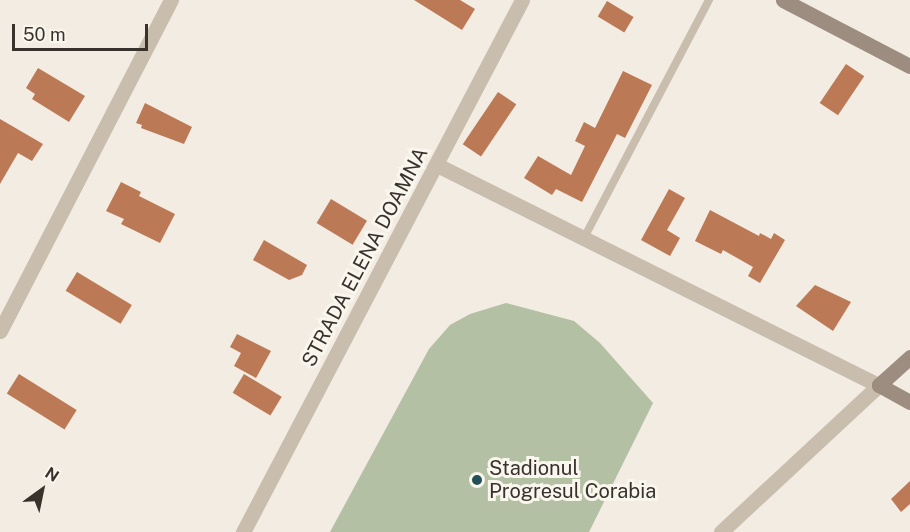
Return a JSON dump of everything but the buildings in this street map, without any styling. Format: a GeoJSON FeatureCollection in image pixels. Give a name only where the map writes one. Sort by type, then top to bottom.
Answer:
{"type":"FeatureCollection","features":[{"type":"Feature","properties":{"kind":"main road"},"geometry":{"type":"LineString","coordinates":[[783,0],[910,66]]}},
{"type":"Feature","properties":{"kind":"main road"},"geometry":{"type":"LineString","coordinates":[[910,357],[879,385],[910,402]]}},
{"type":"Feature","properties":{"kind":"street"},"geometry":{"type":"LineString","coordinates":[[0,331],[171,0]]}},
{"type":"Feature","properties":{"kind":"street","name":"STRADA ELENA DOAMNA"},"geometry":{"type":"LineString","coordinates":[[243,532],[522,0]]}},
{"type":"Feature","properties":{"kind":"street"},"geometry":{"type":"LineString","coordinates":[[437,165],[879,385],[721,532]]}},
{"type":"Feature","properties":{"kind":"lane"},"geometry":{"type":"LineString","coordinates":[[584,238],[709,0]]}},
{"type":"Feature","properties":{"kind":"green space","name":"Stadionul Progresul Corabia"},"geometry":{"type":"Polygon","coordinates":[[[506,303],[574,321],[600,343],[653,403],[589,532],[330,532],[429,349],[450,325],[470,314],[506,303]]]}},
{"type":"Feature","properties":{"kind":"place","name":"Stadionul Progresul Corabia"},"geometry":{"type":"Point","coordinates":[477,480]}}]}
